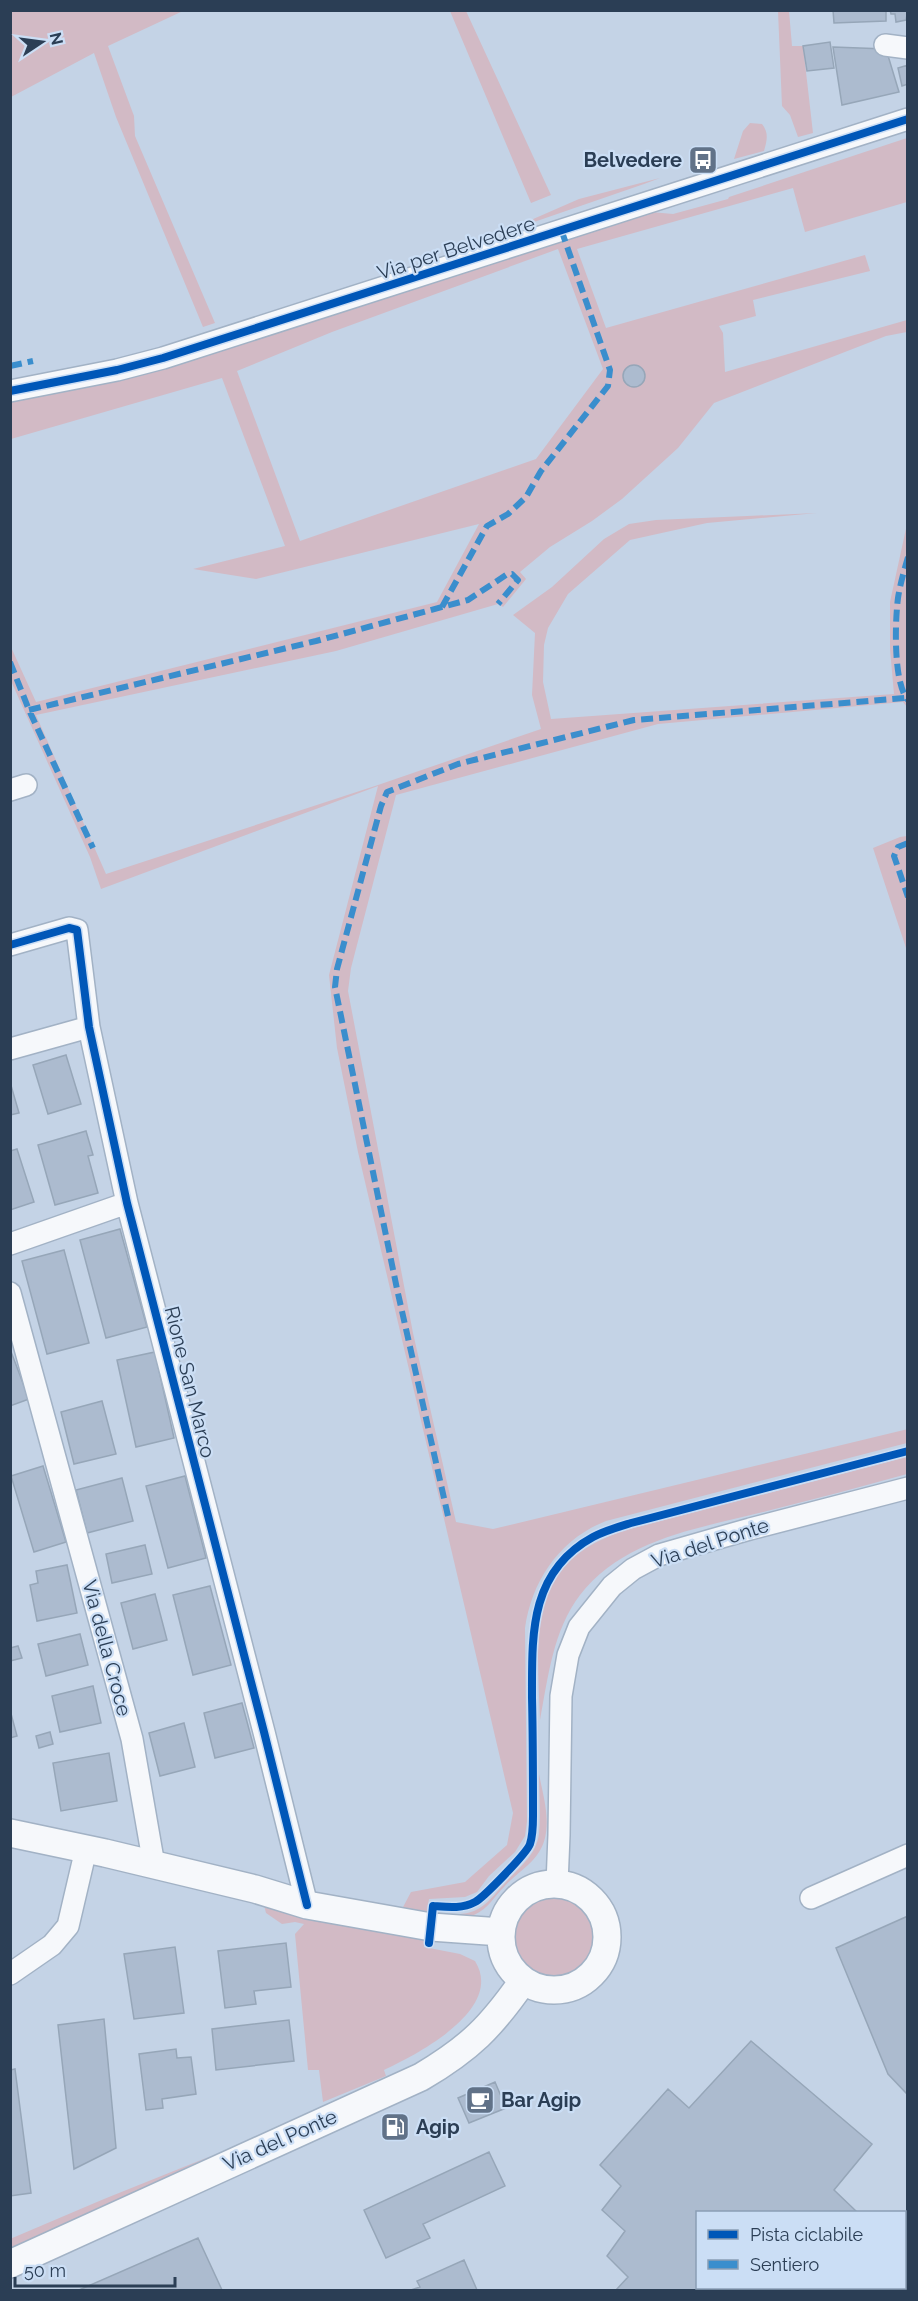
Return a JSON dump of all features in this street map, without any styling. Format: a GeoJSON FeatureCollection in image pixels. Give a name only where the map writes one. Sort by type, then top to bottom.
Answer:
{"type":"FeatureCollection","features":[{"type":"Feature","properties":{"kind":"street"},"geometry":{"type":"LineString","coordinates":[[885,45],[908,48]]}},
{"type":"Feature","properties":{"kind":"street","name":"Via per Belvedere"},"geometry":{"type":"LineString","coordinates":[[10,391],[117,370],[202,347],[908,119]]}},
{"type":"Feature","properties":{"kind":"street","name":"Rione San Marco"},"geometry":{"type":"LineString","coordinates":[[10,945],[69,928],[77,930],[89,1027],[127,1203],[307,1905]]}},
{"type":"Feature","properties":{"kind":"street"},"geometry":{"type":"LineString","coordinates":[[10,1049],[89,1027]]}},
{"type":"Feature","properties":{"kind":"street"},"geometry":{"type":"LineString","coordinates":[[10,1244],[127,1203]]}},
{"type":"Feature","properties":{"kind":"street","name":"Via della Croce"},"geometry":{"type":"LineString","coordinates":[[10,1293],[132,1739],[154,1865]]}},
{"type":"Feature","properties":{"kind":"street","name":"Via del Ponte"},"geometry":{"type":"LineString","coordinates":[[556,1884],[560,1835],[561,1696],[568,1655],[579,1627],[612,1586],[633,1569],[668,1552],[908,1488]]}},
{"type":"Feature","properties":{"kind":"street"},"geometry":{"type":"LineString","coordinates":[[10,1833],[255,1889],[307,1905],[431,1927],[501,1932]]}},
{"type":"Feature","properties":{"kind":"street"},"geometry":{"type":"LineString","coordinates":[[10,1974],[52,1945],[68,1926],[86,1849]]}},
{"type":"Feature","properties":{"kind":"street"},"geometry":{"type":"LineString","coordinates":[[811,1898],[908,1855]]}},
{"type":"Feature","properties":{"kind":"street"},"geometry":{"type":"LineString","coordinates":[[556,1884],[576,1888],[590,1898],[602,1913],[607,1940],[602,1960],[590,1977],[569,1989],[544,1990],[523,1982],[510,1968],[502,1952],[501,1932],[507,1911],[516,1899],[526,1891],[540,1885],[556,1884]]}},
{"type":"Feature","properties":{"kind":"street","name":"Via del Ponte"},"geometry":{"type":"LineString","coordinates":[[10,2264],[422,2077],[451,2059],[475,2040],[499,2016],[523,1982]]}},
{"type":"Feature","properties":{"kind":"shaded area"},"geometry":{"type":"Polygon","coordinates":[[[11,10],[183,11],[108,46],[134,116],[135,136],[215,323],[203,327],[116,117],[94,53],[11,97],[11,10]]]}},
{"type":"Feature","properties":{"kind":"shaded area"},"geometry":{"type":"Polygon","coordinates":[[[450,11],[466,11],[551,195],[531,203],[450,11]]]}},
{"type":"Feature","properties":{"kind":"shaded area"},"geometry":{"type":"Polygon","coordinates":[[[778,11],[789,11],[792,46],[803,46],[813,133],[798,137],[790,115],[782,106],[778,11]]]}},
{"type":"Feature","properties":{"kind":"shaded area"},"geometry":{"type":"Polygon","coordinates":[[[750,123],[762,124],[766,130],[764,151],[734,159],[743,131],[750,123]]]}},
{"type":"Feature","properties":{"kind":"shaded area"},"geometry":{"type":"Polygon","coordinates":[[[907,138],[907,202],[805,232],[793,188],[577,249],[606,328],[865,255],[870,271],[753,300],[756,316],[719,326],[723,333],[725,372],[907,320],[907,332],[886,336],[714,403],[678,448],[622,499],[550,547],[520,572],[526,579],[503,607],[498,604],[336,651],[36,715],[106,874],[541,729],[532,695],[535,633],[513,615],[552,587],[604,539],[629,524],[656,520],[817,513],[707,523],[630,540],[568,594],[548,628],[544,645],[543,682],[551,719],[894,694],[890,649],[890,602],[907,524],[907,707],[903,702],[658,724],[396,795],[351,968],[348,991],[413,1333],[456,1522],[493,1529],[908,1429],[907,1443],[606,1521],[590,1529],[562,1550],[551,1563],[534,1594],[525,1628],[527,1821],[525,1836],[515,1852],[489,1876],[477,1892],[465,1897],[429,1899],[427,1911],[402,1909],[411,1892],[465,1882],[507,1845],[513,1813],[358,1152],[337,1048],[329,975],[378,786],[101,889],[90,857],[11,681],[10,645],[36,702],[437,602],[479,524],[256,579],[193,569],[285,546],[222,378],[11,439],[11,401],[150,372],[651,212],[673,214],[907,138]],[[558,249],[332,332],[237,371],[300,541],[536,459],[603,369],[558,249]]]}},
{"type":"Feature","properties":{"kind":"shaded area"},"geometry":{"type":"Polygon","coordinates":[[[660,178],[644,184],[499,234],[579,199],[660,178]]]}},
{"type":"Feature","properties":{"kind":"shaded area"},"geometry":{"type":"Polygon","coordinates":[[[908,836],[907,951],[873,848],[908,836]]]}},
{"type":"Feature","properties":{"kind":"shaded area"},"geometry":{"type":"Polygon","coordinates":[[[907,1457],[907,1474],[690,1530],[641,1548],[618,1560],[580,1595],[563,1623],[549,1671],[540,1720],[538,1658],[544,1604],[554,1581],[570,1561],[593,1544],[626,1530],[907,1457]]]}},
{"type":"Feature","properties":{"kind":"shaded area"},"geometry":{"type":"Polygon","coordinates":[[[539,1774],[547,1822],[545,1838],[538,1853],[479,1912],[462,1917],[442,1915],[466,1913],[483,1906],[530,1855],[539,1834],[539,1774]]]}},
{"type":"Feature","properties":{"kind":"shaded area"},"geometry":{"type":"Polygon","coordinates":[[[553,1896],[569,1899],[582,1908],[591,1921],[594,1937],[591,1953],[582,1966],[569,1975],[553,1978],[537,1975],[524,1966],[515,1953],[512,1937],[515,1921],[524,1908],[537,1899],[553,1896]]]}},
{"type":"Feature","properties":{"kind":"shaded area"},"geometry":{"type":"Polygon","coordinates":[[[264,1905],[424,1937],[424,1947],[460,1954],[475,1961],[481,1979],[478,1996],[468,2012],[454,2027],[417,2053],[384,2070],[386,2076],[323,2102],[319,2070],[308,2070],[295,1934],[304,1924],[295,1922],[282,1924],[266,1913],[264,1905]]]}},
{"type":"Feature","properties":{"kind":"shaded area"},"geometry":{"type":"Polygon","coordinates":[[[211,2156],[11,2250],[10,2239],[211,2156]]]}},
{"type":"Feature","properties":{"kind":"building"},"geometry":{"type":"Polygon","coordinates":[[[833,10],[886,10],[886,21],[834,23],[833,10]]]}},
{"type":"Feature","properties":{"kind":"building"},"geometry":{"type":"Polygon","coordinates":[[[890,10],[908,10],[906,20],[896,22],[895,14],[891,14],[890,10]]]}},
{"type":"Feature","properties":{"kind":"building"},"geometry":{"type":"Polygon","coordinates":[[[830,42],[834,68],[807,71],[803,46],[830,42]]]}},
{"type":"Feature","properties":{"kind":"building"},"geometry":{"type":"Polygon","coordinates":[[[833,47],[886,49],[899,92],[842,105],[833,47]]]}},
{"type":"Feature","properties":{"kind":"building"},"geometry":{"type":"Polygon","coordinates":[[[908,65],[908,84],[902,86],[898,68],[908,65]]]}},
{"type":"Feature","properties":{"kind":"building"},"geometry":{"type":"Polygon","coordinates":[[[634,365],[642,368],[645,376],[642,384],[634,387],[626,384],[623,376],[626,368],[634,365]]]}},
{"type":"Feature","properties":{"kind":"building"},"geometry":{"type":"Polygon","coordinates":[[[66,1055],[81,1104],[48,1114],[33,1065],[66,1055]]]}},
{"type":"Feature","properties":{"kind":"building"},"geometry":{"type":"Polygon","coordinates":[[[10,1082],[19,1113],[10,1115],[10,1082]]]}},
{"type":"Feature","properties":{"kind":"building"},"geometry":{"type":"Polygon","coordinates":[[[86,1131],[93,1155],[88,1156],[98,1193],[55,1205],[38,1145],[86,1131]]]}},
{"type":"Feature","properties":{"kind":"building"},"geometry":{"type":"Polygon","coordinates":[[[17,1149],[34,1202],[10,1210],[10,1151],[17,1149]]]}},
{"type":"Feature","properties":{"kind":"building"},"geometry":{"type":"Polygon","coordinates":[[[120,1229],[147,1327],[106,1338],[80,1240],[120,1229]]]}},
{"type":"Feature","properties":{"kind":"building"},"geometry":{"type":"Polygon","coordinates":[[[64,1250],[89,1343],[47,1354],[22,1261],[64,1250]]]}},
{"type":"Feature","properties":{"kind":"building"},"geometry":{"type":"Polygon","coordinates":[[[10,1349],[29,1399],[10,1406],[10,1349]]]}},
{"type":"Feature","properties":{"kind":"building"},"geometry":{"type":"Polygon","coordinates":[[[155,1352],[174,1438],[136,1447],[117,1360],[155,1352]]]}},
{"type":"Feature","properties":{"kind":"building"},"geometry":{"type":"Polygon","coordinates":[[[102,1401],[116,1454],[74,1464],[61,1412],[102,1401]]]}},
{"type":"Feature","properties":{"kind":"building"},"geometry":{"type":"Polygon","coordinates":[[[43,1466],[66,1542],[34,1552],[11,1476],[43,1466]]]}},
{"type":"Feature","properties":{"kind":"building"},"geometry":{"type":"Polygon","coordinates":[[[185,1476],[206,1558],[168,1568],[146,1486],[185,1476]]]}},
{"type":"Feature","properties":{"kind":"building"},"geometry":{"type":"Polygon","coordinates":[[[122,1478],[133,1521],[87,1533],[76,1490],[122,1478]]]}},
{"type":"Feature","properties":{"kind":"building"},"geometry":{"type":"Polygon","coordinates":[[[145,1545],[152,1574],[112,1583],[106,1554],[145,1545]]]}},
{"type":"Feature","properties":{"kind":"building"},"geometry":{"type":"Polygon","coordinates":[[[67,1565],[77,1613],[37,1621],[30,1585],[38,1583],[36,1571],[67,1565]]]}},
{"type":"Feature","properties":{"kind":"building"},"geometry":{"type":"Polygon","coordinates":[[[210,1586],[231,1665],[193,1675],[173,1595],[210,1586]]]}},
{"type":"Feature","properties":{"kind":"building"},"geometry":{"type":"Polygon","coordinates":[[[155,1594],[167,1640],[133,1649],[121,1603],[155,1594]]]}},
{"type":"Feature","properties":{"kind":"building"},"geometry":{"type":"Polygon","coordinates":[[[80,1634],[88,1665],[46,1676],[38,1644],[80,1634]]]}},
{"type":"Feature","properties":{"kind":"building"},"geometry":{"type":"Polygon","coordinates":[[[18,1646],[22,1658],[10,1661],[10,1648],[18,1646]]]}},
{"type":"Feature","properties":{"kind":"building"},"geometry":{"type":"Polygon","coordinates":[[[93,1686],[101,1723],[60,1732],[52,1696],[93,1686]]]}},
{"type":"Feature","properties":{"kind":"building"},"geometry":{"type":"Polygon","coordinates":[[[242,1703],[254,1748],[215,1758],[204,1713],[242,1703]]]}},
{"type":"Feature","properties":{"kind":"building"},"geometry":{"type":"Polygon","coordinates":[[[10,1710],[17,1736],[10,1738],[10,1710]]]}},
{"type":"Feature","properties":{"kind":"building"},"geometry":{"type":"Polygon","coordinates":[[[184,1723],[195,1767],[160,1776],[149,1733],[184,1723]]]}},
{"type":"Feature","properties":{"kind":"building"},"geometry":{"type":"Polygon","coordinates":[[[50,1732],[53,1744],[39,1748],[36,1736],[50,1732]]]}},
{"type":"Feature","properties":{"kind":"building"},"geometry":{"type":"Polygon","coordinates":[[[109,1753],[117,1801],[61,1811],[53,1763],[109,1753]]]}},
{"type":"Feature","properties":{"kind":"building"},"geometry":{"type":"Polygon","coordinates":[[[908,1916],[908,2095],[888,2074],[836,1948],[908,1916]]]}},
{"type":"Feature","properties":{"kind":"building"},"geometry":{"type":"Polygon","coordinates":[[[286,1943],[291,1987],[254,1991],[256,2004],[225,2008],[218,1951],[286,1943]]]}},
{"type":"Feature","properties":{"kind":"building"},"geometry":{"type":"Polygon","coordinates":[[[175,1947],[184,2013],[134,2019],[124,1954],[175,1947]]]}},
{"type":"Feature","properties":{"kind":"building"},"geometry":{"type":"Polygon","coordinates":[[[104,2019],[116,2148],[74,2169],[58,2025],[104,2019]]]}},
{"type":"Feature","properties":{"kind":"building"},"geometry":{"type":"Polygon","coordinates":[[[289,2020],[294,2061],[216,2070],[212,2029],[289,2020]]]}},
{"type":"Feature","properties":{"kind":"building"},"geometry":{"type":"Polygon","coordinates":[[[751,2041],[872,2144],[834,2190],[856,2211],[696,2211],[696,2289],[884,2290],[616,2290],[628,2277],[607,2256],[625,2231],[602,2210],[621,2186],[600,2165],[668,2089],[689,2108],[751,2041]]]}},
{"type":"Feature","properties":{"kind":"building"},"geometry":{"type":"Polygon","coordinates":[[[176,2049],[177,2058],[191,2057],[196,2094],[162,2099],[163,2108],[146,2110],[139,2054],[176,2049]]]}},
{"type":"Feature","properties":{"kind":"building"},"geometry":{"type":"Polygon","coordinates":[[[15,2069],[31,2193],[10,2196],[10,2070],[15,2069]]]}},
{"type":"Feature","properties":{"kind":"building"},"geometry":{"type":"Polygon","coordinates":[[[495,2082],[506,2108],[469,2123],[458,2098],[495,2082]]]}},
{"type":"Feature","properties":{"kind":"building"},"geometry":{"type":"Polygon","coordinates":[[[489,2152],[505,2186],[423,2224],[430,2238],[386,2258],[364,2210],[489,2152]]]}},
{"type":"Feature","properties":{"kind":"building"},"geometry":{"type":"Polygon","coordinates":[[[198,2238],[222,2290],[79,2290],[198,2238]]]}},
{"type":"Feature","properties":{"kind":"building"},"geometry":{"type":"Polygon","coordinates":[[[464,2260],[477,2290],[411,2290],[420,2287],[417,2281],[464,2260]]]}},
{"type":"Feature","properties":{"kind":"marked path"},"geometry":{"type":"LineString","coordinates":[[442,607],[487,526],[508,514],[526,497],[541,471],[608,386],[610,370],[562,232]]}},
{"type":"Feature","properties":{"kind":"marked path"},"geometry":{"type":"LineString","coordinates":[[10,366],[33,361]]}},
{"type":"Feature","properties":{"kind":"marked path"},"geometry":{"type":"LineString","coordinates":[[908,557],[898,598],[896,621],[897,666],[903,692],[908,700]]}},
{"type":"Feature","properties":{"kind":"marked path"},"geometry":{"type":"LineString","coordinates":[[29,710],[316,641],[468,600],[506,575],[512,574],[518,580],[498,604]]}},
{"type":"Feature","properties":{"kind":"marked path"},"geometry":{"type":"LineString","coordinates":[[10,662],[29,710],[93,848]]}},
{"type":"Feature","properties":{"kind":"marked path"},"geometry":{"type":"LineString","coordinates":[[448,1516],[397,1289],[335,987],[337,969],[381,806],[387,792],[458,764],[634,720],[905,698]]}},
{"type":"Feature","properties":{"kind":"marked path"},"geometry":{"type":"LineString","coordinates":[[908,843],[898,847],[894,856],[908,897]]}},
{"type":"Feature","properties":{"kind":"cycle path"},"geometry":{"type":"LineString","coordinates":[[10,391],[117,370],[163,358],[908,119]]}},
{"type":"Feature","properties":{"kind":"cycle path"},"geometry":{"type":"LineString","coordinates":[[10,945],[69,928],[77,930],[89,1027],[127,1203],[307,1905]]}},
{"type":"Feature","properties":{"kind":"cycle path"},"geometry":{"type":"LineString","coordinates":[[429,1943],[433,1906],[460,1907],[475,1902],[487,1893],[530,1844],[533,1823],[534,1629],[546,1587],[556,1568],[572,1551],[597,1535],[631,1523],[908,1451]]}},
{"type":"Feature","properties":{"kind":"place","name":"Belvedere"},"geometry":{"type":"Point","coordinates":[703,160]}},
{"type":"Feature","properties":{"kind":"place","name":"Bar Agip"},"geometry":{"type":"Point","coordinates":[480,2100]}},
{"type":"Feature","properties":{"kind":"place","name":"Agip"},"geometry":{"type":"Point","coordinates":[395,2127]}}]}
